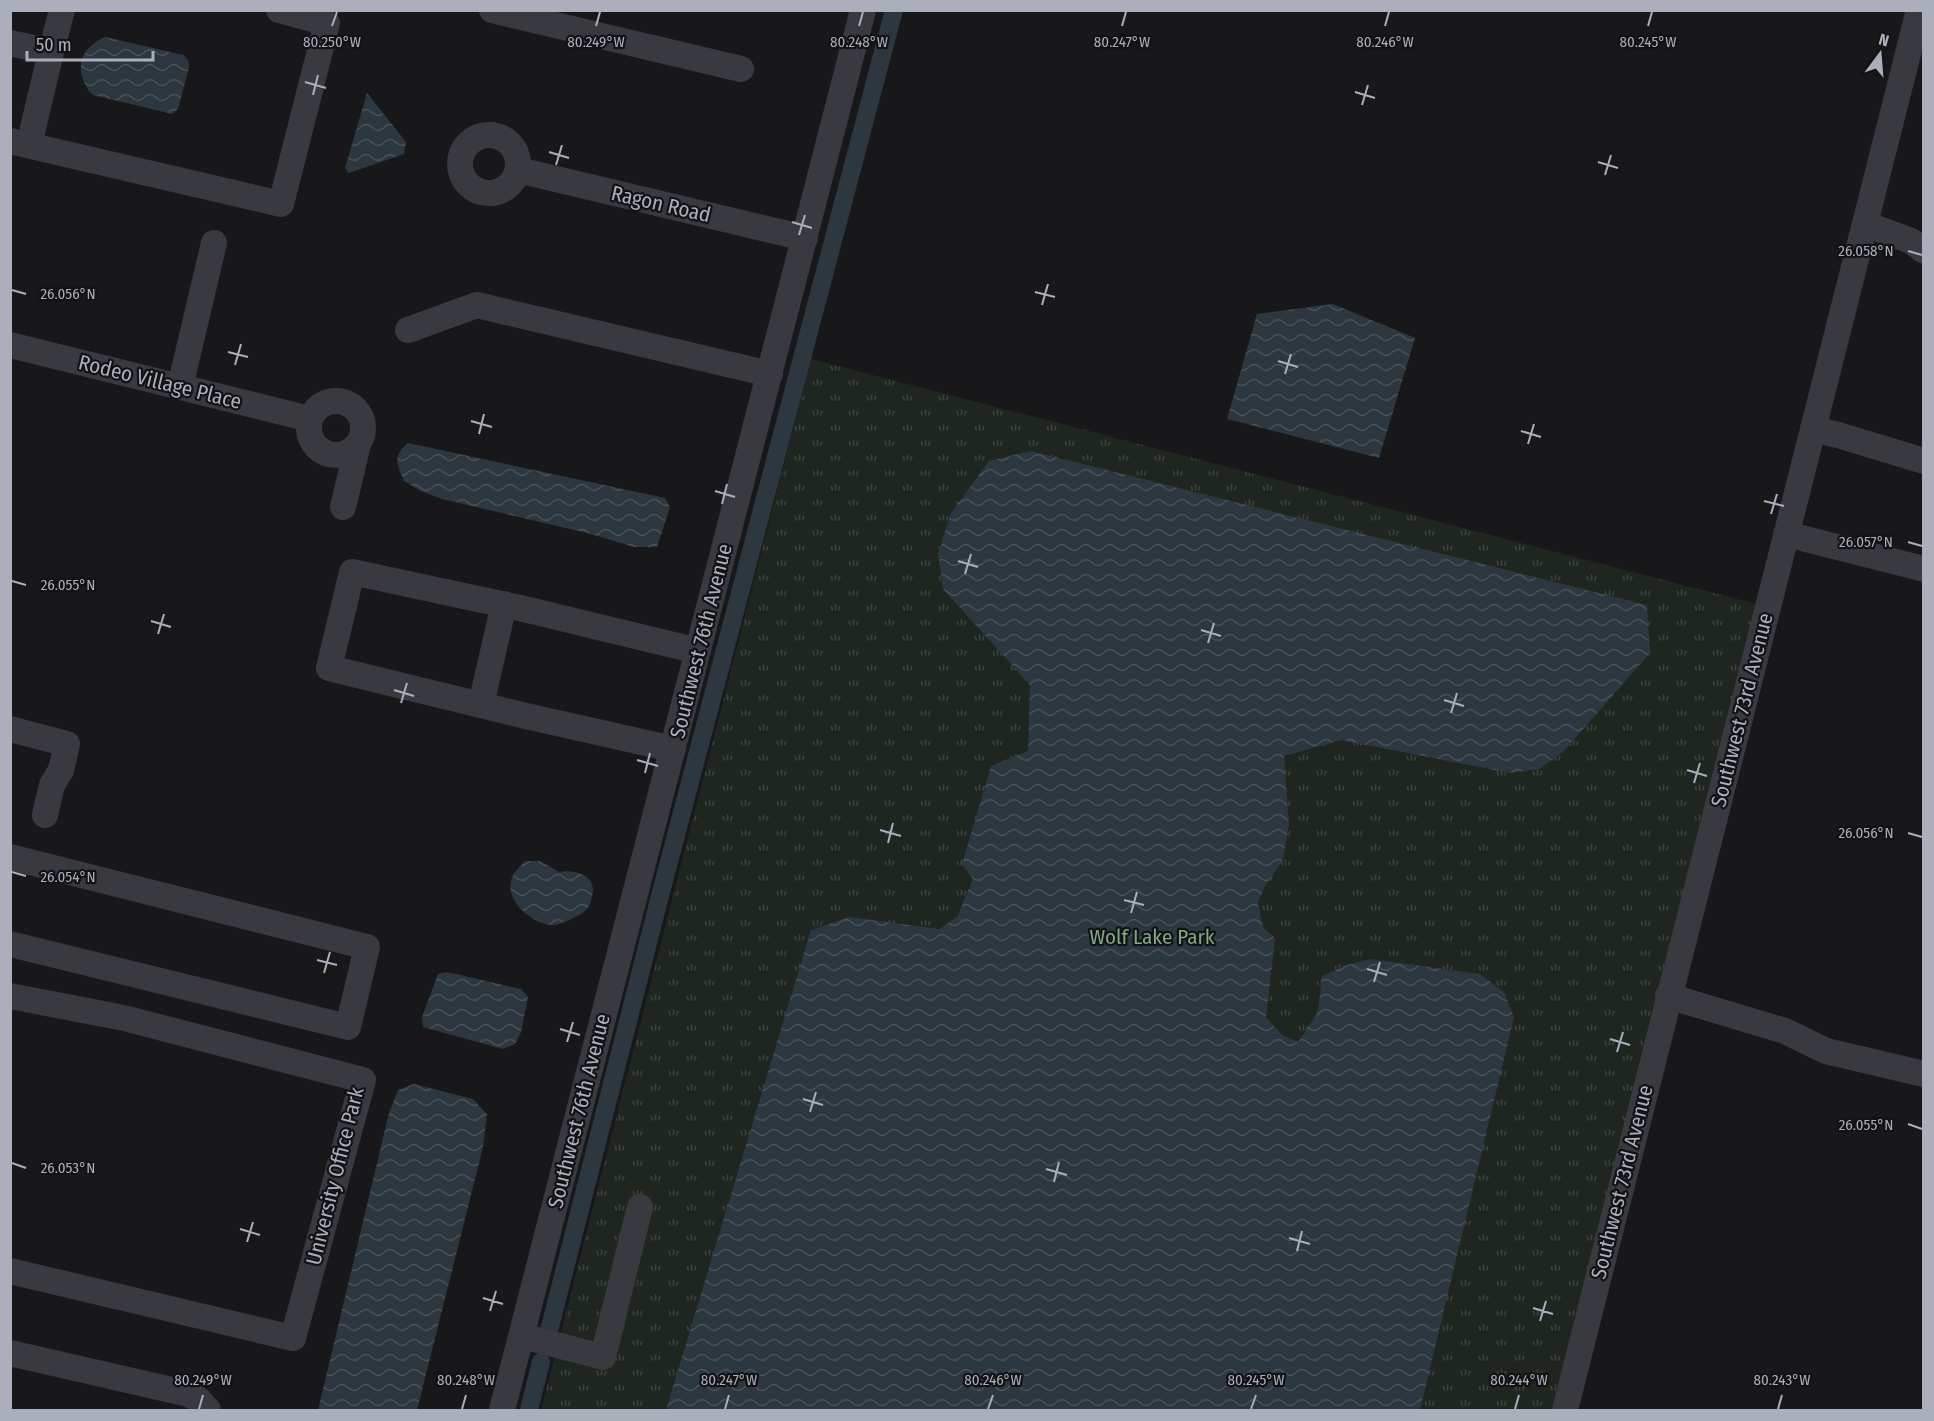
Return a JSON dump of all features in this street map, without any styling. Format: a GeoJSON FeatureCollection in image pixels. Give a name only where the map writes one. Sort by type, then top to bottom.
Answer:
{"type":"FeatureCollection","features":[{"type":"Feature","properties":{"kind":"street"},"geometry":{"type":"LineString","coordinates":[[62,10],[51,52],[20,143],[281,204],[327,23],[279,10]]}},
{"type":"Feature","properties":{"kind":"street"},"geometry":{"type":"LineString","coordinates":[[492,10],[741,69]]}},
{"type":"Feature","properties":{"kind":"street","name":"Southwest 76th Avenue"},"geometry":{"type":"LineString","coordinates":[[502,1410],[863,10]]}},
{"type":"Feature","properties":{"kind":"street","name":"Southwest 73rd Avenue"},"geometry":{"type":"LineString","coordinates":[[1565,1410],[1919,10]]}},
{"type":"Feature","properties":{"kind":"street"},"geometry":{"type":"LineString","coordinates":[[10,43],[51,52]]}},
{"type":"Feature","properties":{"kind":"street","name":"Ragon Road"},"geometry":{"type":"LineString","coordinates":[[518,170],[805,238]]}},
{"type":"Feature","properties":{"kind":"street"},"geometry":{"type":"LineString","coordinates":[[1865,224],[1911,241],[1923,251]]}},
{"type":"Feature","properties":{"kind":"street"},"geometry":{"type":"LineString","coordinates":[[180,387],[214,243]]}},
{"type":"Feature","properties":{"kind":"street"},"geometry":{"type":"LineString","coordinates":[[408,330],[477,304],[770,374]]}},
{"type":"Feature","properties":{"kind":"street","name":"Rodeo Village Place"},"geometry":{"type":"LineString","coordinates":[[10,345],[310,419]]}},
{"type":"Feature","properties":{"kind":"street"},"geometry":{"type":"LineString","coordinates":[[343,507],[362,436],[361,417],[349,404],[340,401],[330,401],[314,411],[309,428],[314,444],[320,450],[327,454],[344,454],[358,444]]}},
{"type":"Feature","properties":{"kind":"street"},"geometry":{"type":"LineString","coordinates":[[1813,429],[1923,461]]}},
{"type":"Feature","properties":{"kind":"street"},"geometry":{"type":"LineString","coordinates":[[1786,534],[1923,569]]}},
{"type":"Feature","properties":{"kind":"street"},"geometry":{"type":"LineString","coordinates":[[673,749],[328,668],[352,572],[504,604],[698,651]]}},
{"type":"Feature","properties":{"kind":"street"},"geometry":{"type":"LineString","coordinates":[[481,705],[504,604]]}},
{"type":"Feature","properties":{"kind":"street"},"geometry":{"type":"LineString","coordinates":[[10,729],[67,744],[61,770],[52,785],[45,815]]}},
{"type":"Feature","properties":{"kind":"street"},"geometry":{"type":"LineString","coordinates":[[10,857],[368,947],[348,1027],[10,944]]}},
{"type":"Feature","properties":{"kind":"street","name":"University Office Park"},"geometry":{"type":"LineString","coordinates":[[10,996],[124,1018],[363,1080],[293,1338],[10,1271]]}},
{"type":"Feature","properties":{"kind":"street"},"geometry":{"type":"LineString","coordinates":[[1668,996],[1785,1031],[1826,1051],[1923,1074]]}},
{"type":"Feature","properties":{"kind":"street"},"geometry":{"type":"LineString","coordinates":[[522,1336],[603,1357],[640,1208]]}},
{"type":"Feature","properties":{"kind":"street"},"geometry":{"type":"LineString","coordinates":[[10,1353],[174,1389],[199,1400],[208,1410]]}},
{"type":"Feature","properties":{"kind":"green space","name":"Wolf Lake Park"},"geometry":{"type":"Polygon","coordinates":[[[811,359],[1768,607],[1561,1410],[541,1410],[811,359]]]}},
{"type":"Feature","properties":{"kind":"water"},"geometry":{"type":"Polygon","coordinates":[[[105,37],[183,55],[188,60],[189,67],[178,109],[172,114],[93,95],[83,79],[82,59],[93,44],[105,37]]]}},
{"type":"Feature","properties":{"kind":"water"},"geometry":{"type":"Polygon","coordinates":[[[367,93],[406,142],[404,154],[349,173],[345,168],[367,93]]]}},
{"type":"Feature","properties":{"kind":"water"},"geometry":{"type":"Polygon","coordinates":[[[1333,304],[1415,338],[1379,458],[1227,419],[1257,314],[1333,304]]]}},
{"type":"Feature","properties":{"kind":"water"},"geometry":{"type":"Polygon","coordinates":[[[408,443],[665,498],[670,507],[657,547],[634,547],[591,534],[442,499],[421,491],[404,481],[398,465],[398,456],[408,443]]]}},
{"type":"Feature","properties":{"kind":"water"},"geometry":{"type":"Polygon","coordinates":[[[1031,451],[1647,605],[1650,653],[1563,752],[1539,769],[1510,773],[1341,740],[1284,756],[1289,825],[1283,860],[1264,888],[1258,903],[1263,927],[1275,938],[1266,1017],[1282,1035],[1298,1042],[1318,1012],[1322,976],[1347,965],[1371,959],[1480,974],[1504,992],[1514,1017],[1420,1410],[666,1410],[811,930],[849,917],[939,929],[957,917],[973,879],[962,864],[991,766],[1028,751],[1030,685],[943,589],[938,554],[951,513],[989,461],[1031,451]]]}},
{"type":"Feature","properties":{"kind":"water"},"geometry":{"type":"Polygon","coordinates":[[[525,861],[540,861],[559,872],[584,875],[592,883],[593,889],[588,908],[575,917],[554,925],[542,923],[526,914],[514,900],[511,892],[513,875],[525,861]]]}},
{"type":"Feature","properties":{"kind":"water"},"geometry":{"type":"Polygon","coordinates":[[[447,972],[521,989],[528,997],[521,1032],[515,1044],[503,1049],[423,1027],[422,1017],[438,974],[447,972]]]}},
{"type":"Feature","properties":{"kind":"water"},"geometry":{"type":"Polygon","coordinates":[[[414,1084],[473,1099],[487,1114],[483,1147],[417,1410],[318,1410],[389,1113],[398,1090],[414,1084]]]}},
{"type":"Feature","properties":{"kind":"waterway"},"geometry":{"type":"LineString","coordinates":[[550,1327],[661,892],[894,10]]}},
{"type":"Feature","properties":{"kind":"waterway"},"geometry":{"type":"LineString","coordinates":[[529,1410],[541,1362]]}}]}
